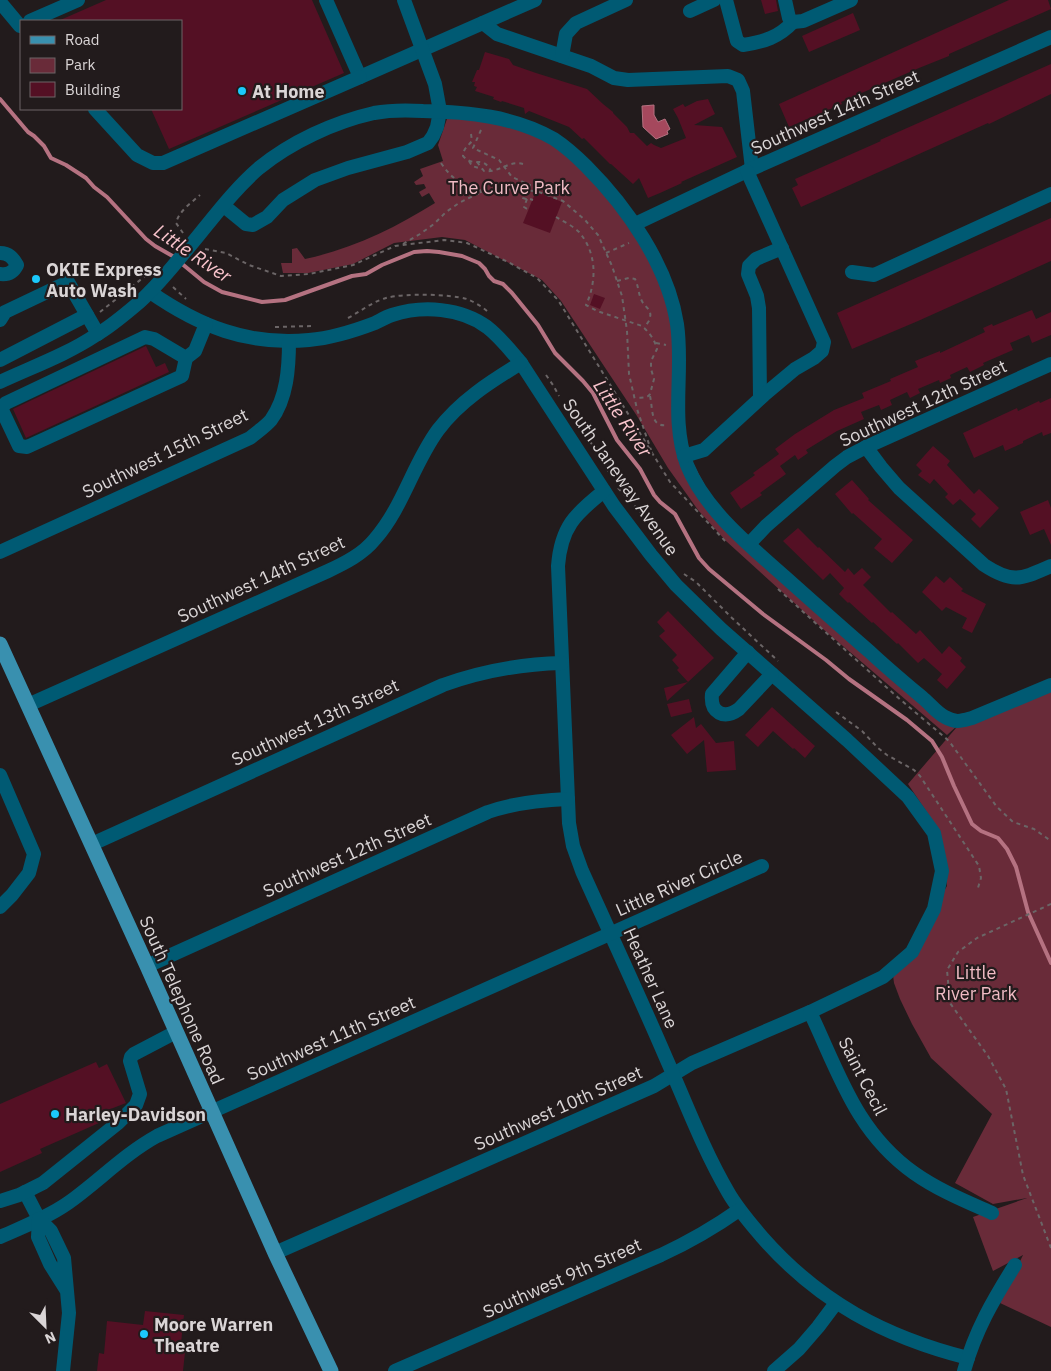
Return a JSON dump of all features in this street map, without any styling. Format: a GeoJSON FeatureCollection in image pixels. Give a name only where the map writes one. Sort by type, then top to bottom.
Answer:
{"type":"FeatureCollection","features":[{"type":"Feature","properties":{"kind":"main road","name":"South Telephone Road"},"geometry":{"type":"LineString","coordinates":[[0,644],[92,844],[275,1253],[331,1371]]}},
{"type":"Feature","properties":{"kind":"street"},"geometry":{"type":"LineString","coordinates":[[30,20],[51,5],[78,0]]}},
{"type":"Feature","properties":{"kind":"street"},"geometry":{"type":"LineString","coordinates":[[326,0],[360,77]]}},
{"type":"Feature","properties":{"kind":"street"},"geometry":{"type":"LineString","coordinates":[[224,206],[246,224],[253,225],[260,222],[283,200],[315,180],[348,168],[407,152],[428,143],[437,127],[440,111],[436,84],[404,0]]}},
{"type":"Feature","properties":{"kind":"street"},"geometry":{"type":"LineString","coordinates":[[96,110],[137,155],[153,163],[164,163],[535,0]]}},
{"type":"Feature","properties":{"kind":"street"},"geometry":{"type":"LineString","coordinates":[[562,56],[566,34],[576,23],[626,0]]}},
{"type":"Feature","properties":{"kind":"street"},"geometry":{"type":"LineString","coordinates":[[690,11],[714,0]]}},
{"type":"Feature","properties":{"kind":"street"},"geometry":{"type":"LineString","coordinates":[[726,0],[737,41],[743,45],[759,43],[784,32],[794,22],[803,21],[851,0]]}},
{"type":"Feature","properties":{"kind":"street"},"geometry":{"type":"LineString","coordinates":[[785,0],[789,18],[794,22]]}},
{"type":"Feature","properties":{"kind":"street"},"geometry":{"type":"LineString","coordinates":[[0,2],[20,22]]}},
{"type":"Feature","properties":{"kind":"street"},"geometry":{"type":"LineString","coordinates":[[483,23],[497,34],[590,66],[614,78],[628,80],[728,76],[738,80],[743,91],[749,170],[824,342],[822,351],[795,369],[760,398],[704,450],[684,456]]}},
{"type":"Feature","properties":{"kind":"street","name":"Southwest 14th Street"},"geometry":{"type":"LineString","coordinates":[[635,224],[749,170],[1051,37]]}},
{"type":"Feature","properties":{"kind":"street"},"geometry":{"type":"LineString","coordinates":[[0,382],[79,345],[98,334],[137,305],[258,169],[284,149],[307,137],[331,127],[376,113],[407,110],[465,112],[512,120],[552,138],[571,151],[616,199],[635,224],[653,255],[671,299],[677,322],[680,349],[679,430],[684,456],[697,486],[718,513],[749,544],[880,662],[945,717],[959,722],[1051,685]]}},
{"type":"Feature","properties":{"kind":"street"},"geometry":{"type":"LineString","coordinates":[[852,272],[874,275],[1051,194]]}},
{"type":"Feature","properties":{"kind":"street"},"geometry":{"type":"LineString","coordinates":[[760,398],[759,308],[757,296],[748,274],[749,266],[756,259],[782,248]]}},
{"type":"Feature","properties":{"kind":"street"},"geometry":{"type":"LineString","coordinates":[[0,253],[11,256],[17,265],[14,271],[2,275]]}},
{"type":"Feature","properties":{"kind":"street"},"geometry":{"type":"LineString","coordinates":[[3,315],[15,317],[70,286],[98,334]]}},
{"type":"Feature","properties":{"kind":"street","name":"South Janeway Avenue"},"geometry":{"type":"LineString","coordinates":[[150,292],[195,320],[237,335],[260,339],[289,342],[311,340],[362,328],[392,315],[431,309],[461,315],[487,327],[508,347],[521,363],[614,506],[676,586],[721,630],[848,740],[908,797],[934,833],[942,871],[934,909],[912,952],[883,977],[852,992]]}},
{"type":"Feature","properties":{"kind":"street"},"geometry":{"type":"LineString","coordinates":[[0,360],[87,315]]}},
{"type":"Feature","properties":{"kind":"street"},"geometry":{"type":"LineString","coordinates":[[186,358],[154,339],[145,337],[6,403],[1,408],[18,446],[27,447],[182,376],[186,358],[195,351],[206,324]]}},
{"type":"Feature","properties":{"kind":"street","name":"Southwest 15th Street"},"geometry":{"type":"LineString","coordinates":[[0,552],[250,438],[271,420],[286,388],[289,342]]}},
{"type":"Feature","properties":{"kind":"street","name":"Southwest 14th Street"},"geometry":{"type":"LineString","coordinates":[[28,705],[344,564],[357,556],[375,540],[388,522],[426,450],[449,416],[479,390],[521,363]]}},
{"type":"Feature","properties":{"kind":"street","name":"Southwest 12th Street"},"geometry":{"type":"LineString","coordinates":[[749,544],[766,526],[847,457],[866,446],[1051,364]]}},
{"type":"Feature","properties":{"kind":"street"},"geometry":{"type":"LineString","coordinates":[[866,446],[881,468],[899,488],[984,565],[1006,577],[1017,578],[1051,566]]}},
{"type":"Feature","properties":{"kind":"street","name":"Heather Lane"},"geometry":{"type":"LineString","coordinates":[[604,491],[578,512],[563,537],[559,550],[558,566],[569,824],[573,846],[582,871],[710,1159],[739,1210],[786,1262],[805,1280],[836,1303],[899,1337],[932,1349],[966,1365]]}},
{"type":"Feature","properties":{"kind":"street"},"geometry":{"type":"LineString","coordinates":[[748,652],[712,694],[712,700],[717,711],[722,715],[734,713],[772,674]]}},
{"type":"Feature","properties":{"kind":"street","name":"Southwest 13th Street"},"geometry":{"type":"LineString","coordinates":[[92,844],[443,684],[514,666],[562,663]]}},
{"type":"Feature","properties":{"kind":"street"},"geometry":{"type":"LineString","coordinates":[[0,775],[34,854],[29,873],[0,907]]}},
{"type":"Feature","properties":{"kind":"street","name":"Southwest 12th Street"},"geometry":{"type":"LineString","coordinates":[[147,966],[488,812],[522,803],[568,799]]}},
{"type":"Feature","properties":{"kind":"street","name":"Little River Circle"},"geometry":{"type":"LineString","coordinates":[[611,934],[762,866]]}},
{"type":"Feature","properties":{"kind":"street","name":"Southwest 11th Street"},"geometry":{"type":"LineString","coordinates":[[0,1237],[67,1204],[138,1146],[157,1136],[611,934]]}},
{"type":"Feature","properties":{"kind":"street","name":"Southwest 10th Street"},"geometry":{"type":"LineString","coordinates":[[275,1253],[654,1086],[692,1063],[852,992]]}},
{"type":"Feature","properties":{"kind":"street","name":"Saint Cecil"},"geometry":{"type":"LineString","coordinates":[[810,1012],[849,1098],[866,1126],[882,1144],[897,1160],[924,1179],[954,1196],[992,1213]]}},
{"type":"Feature","properties":{"kind":"street"},"geometry":{"type":"LineString","coordinates":[[0,1201],[43,1183],[118,1123],[136,1105],[140,1094],[130,1062],[131,1057],[176,1032]]}},
{"type":"Feature","properties":{"kind":"street"},"geometry":{"type":"LineString","coordinates":[[25,1192],[39,1219],[51,1231],[64,1258],[69,1314],[63,1371]]}},
{"type":"Feature","properties":{"kind":"street","name":"Southwest 9th Street"},"geometry":{"type":"LineString","coordinates":[[395,1371],[661,1255],[721,1223],[739,1210]]}},
{"type":"Feature","properties":{"kind":"street"},"geometry":{"type":"LineString","coordinates":[[966,1365],[975,1338],[992,1301],[1015,1265]]}},
{"type":"Feature","properties":{"kind":"street"},"geometry":{"type":"LineString","coordinates":[[774,1371],[800,1350],[836,1303]]}},
{"type":"Feature","properties":{"kind":"path"},"geometry":{"type":"LineString","coordinates":[[481,130],[473,148],[499,160],[512,176],[530,185],[524,198],[527,199],[524,208],[529,210]]}},
{"type":"Feature","properties":{"kind":"path"},"geometry":{"type":"LineString","coordinates":[[472,134],[472,141],[463,152],[463,156],[472,166],[491,171],[511,163],[523,164]]}},
{"type":"Feature","properties":{"kind":"path"},"geometry":{"type":"LineString","coordinates":[[469,161],[484,162],[491,171]]}},
{"type":"Feature","properties":{"kind":"path"},"geometry":{"type":"LineString","coordinates":[[477,162],[482,169]]}},
{"type":"Feature","properties":{"kind":"path"},"geometry":{"type":"LineString","coordinates":[[441,163],[448,174],[458,182],[470,188],[480,190],[481,193]]}},
{"type":"Feature","properties":{"kind":"path"},"geometry":{"type":"LineString","coordinates":[[401,246],[434,224],[459,203],[477,194],[499,190],[536,191],[562,201],[586,220],[598,236],[622,296],[626,321],[629,374],[644,434],[654,457]]}},
{"type":"Feature","properties":{"kind":"path"},"geometry":{"type":"LineString","coordinates":[[200,195],[184,210],[176,223],[190,246],[226,253],[249,265],[281,276],[309,274],[353,265],[395,246],[444,240],[467,243],[537,278],[558,300],[670,482],[726,542]]}},
{"type":"Feature","properties":{"kind":"path"},"geometry":{"type":"LineString","coordinates":[[527,199],[533,200]]}},
{"type":"Feature","properties":{"kind":"path"},"geometry":{"type":"LineString","coordinates":[[556,217],[578,231],[593,259],[594,276],[591,295],[586,305],[597,311],[644,328],[655,343],[657,349],[650,361],[654,379],[650,394],[654,419],[657,424],[662,426],[668,424]]}},
{"type":"Feature","properties":{"kind":"path"},"geometry":{"type":"LineString","coordinates":[[606,253],[629,243]]}},
{"type":"Feature","properties":{"kind":"path"},"geometry":{"type":"LineString","coordinates":[[617,281],[629,278],[635,280],[638,285],[642,302],[650,312],[650,318],[644,328]]}},
{"type":"Feature","properties":{"kind":"path"},"geometry":{"type":"LineString","coordinates":[[655,343],[669,345]]}},
{"type":"Feature","properties":{"kind":"path"},"geometry":{"type":"LineString","coordinates":[[635,398],[645,398],[650,394]]}},
{"type":"Feature","properties":{"kind":"path"},"geometry":{"type":"LineString","coordinates":[[777,589],[895,695],[949,740],[998,807],[1013,822],[1034,829],[1051,841]]}},
{"type":"Feature","properties":{"kind":"path"},"geometry":{"type":"LineString","coordinates":[[1051,904],[977,938],[958,952],[947,970],[950,1003],[988,1056],[1006,1089],[1023,1175],[1051,1248]]}},
{"type":"Feature","properties":{"kind":"green space","name":"The Curve Park"},"geometry":{"type":"Polygon","coordinates":[[[516,118],[609,185],[671,299],[684,436],[692,461],[711,497],[731,526],[958,725],[947,735],[823,629],[726,541],[698,510],[668,468],[637,416],[561,301],[542,280],[465,240],[442,237],[394,243],[353,264],[308,273],[283,273],[281,263],[292,263],[292,249],[297,248],[305,259],[340,250],[373,237],[435,203],[429,193],[422,197],[419,192],[426,188],[424,184],[416,185],[414,182],[423,176],[420,169],[443,161],[438,145],[447,119],[516,118]]]}},
{"type":"Feature","properties":{"kind":"green space","name":"Little River Park"},"geometry":{"type":"Polygon","coordinates":[[[1051,690],[1051,1327],[1000,1303],[1023,1255],[993,1271],[973,1217],[1027,1198],[993,1204],[955,1183],[992,1114],[931,1058],[900,999],[893,975],[947,886],[940,832],[908,784],[956,728],[1051,690]]]}},
{"type":"Feature","properties":{"kind":"shaded area"},"geometry":{"type":"Polygon","coordinates":[[[654,105],[654,115],[658,122],[665,119],[670,129],[667,131],[668,134],[656,139],[643,127],[642,106],[654,105]]]}},
{"type":"Feature","properties":{"kind":"building","name":"At Home"},"geometry":{"type":"Polygon","coordinates":[[[106,0],[312,0],[344,73],[169,149],[151,110],[182,110],[182,20],[60,20],[106,0]]]}},
{"type":"Feature","properties":{"kind":"building"},"geometry":{"type":"Polygon","coordinates":[[[761,0],[776,0],[778,11],[765,14],[761,0]]]}},
{"type":"Feature","properties":{"kind":"building"},"geometry":{"type":"Polygon","coordinates":[[[1009,0],[1048,0],[1051,9],[789,127],[779,104],[1009,0]]]}},
{"type":"Feature","properties":{"kind":"building"},"geometry":{"type":"Polygon","coordinates":[[[853,13],[860,30],[809,52],[802,36],[853,13]]]}},
{"type":"Feature","properties":{"kind":"building"},"geometry":{"type":"Polygon","coordinates":[[[485,52],[509,59],[513,65],[587,89],[613,112],[630,133],[634,133],[647,146],[651,143],[661,148],[686,138],[673,109],[683,104],[685,107],[697,101],[708,99],[715,114],[694,125],[722,127],[737,157],[648,198],[639,178],[633,184],[584,138],[582,139],[569,127],[529,111],[525,114],[524,108],[501,102],[493,99],[494,97],[475,91],[477,87],[474,86],[475,82],[472,82],[477,70],[479,70],[485,52]]]}},
{"type":"Feature","properties":{"kind":"building"},"geometry":{"type":"Polygon","coordinates":[[[1051,64],[1051,94],[989,124],[801,207],[792,188],[798,185],[795,179],[1051,64]]]}},
{"type":"Feature","properties":{"kind":"building"},"geometry":{"type":"Polygon","coordinates":[[[536,191],[562,202],[550,233],[523,223],[536,191]]]}},
{"type":"Feature","properties":{"kind":"building"},"geometry":{"type":"Polygon","coordinates":[[[1051,218],[1051,261],[852,349],[837,313],[1051,218]]]}},
{"type":"Feature","properties":{"kind":"building"},"geometry":{"type":"Polygon","coordinates":[[[594,294],[605,298],[600,309],[590,305],[594,294]]]}},
{"type":"Feature","properties":{"kind":"building"},"geometry":{"type":"Polygon","coordinates":[[[1032,310],[1036,319],[1051,312],[1051,335],[1032,343],[1029,335],[1010,343],[1013,350],[983,363],[984,365],[970,372],[967,367],[950,375],[951,378],[940,383],[939,380],[918,389],[920,393],[910,398],[907,392],[890,400],[892,405],[881,410],[879,405],[861,412],[864,419],[837,431],[806,450],[808,453],[798,460],[795,455],[780,466],[786,474],[760,493],[762,495],[741,509],[730,493],[779,454],[775,449],[834,410],[864,398],[862,393],[918,367],[915,361],[940,351],[940,353],[985,332],[983,328],[992,324],[993,326],[1032,310]]]}},
{"type":"Feature","properties":{"kind":"building"},"geometry":{"type":"Polygon","coordinates":[[[146,346],[156,367],[165,363],[169,372],[26,438],[13,409],[146,346]]]}},
{"type":"Feature","properties":{"kind":"building"},"geometry":{"type":"Polygon","coordinates":[[[1051,398],[1051,433],[1043,436],[1042,432],[1005,451],[1003,445],[974,458],[963,433],[1017,408],[1018,411],[1039,401],[1040,403],[1051,398]]]}},
{"type":"Feature","properties":{"kind":"building"},"geometry":{"type":"Polygon","coordinates":[[[933,446],[950,461],[947,465],[974,494],[979,489],[999,508],[980,528],[971,519],[976,514],[960,499],[953,505],[945,497],[948,494],[934,479],[930,484],[918,475],[922,471],[916,465],[933,446]]]}},
{"type":"Feature","properties":{"kind":"building"},"geometry":{"type":"Polygon","coordinates":[[[852,480],[868,500],[913,540],[892,563],[874,548],[882,539],[852,514],[835,494],[852,480]]]}},
{"type":"Feature","properties":{"kind":"building"},"geometry":{"type":"Polygon","coordinates":[[[1048,500],[1051,508],[1051,545],[1044,529],[1030,535],[1020,512],[1048,500]]]}},
{"type":"Feature","properties":{"kind":"building"},"geometry":{"type":"Polygon","coordinates":[[[798,528],[845,572],[848,568],[854,575],[862,568],[871,577],[863,585],[891,613],[916,634],[920,630],[942,654],[949,646],[962,658],[960,661],[966,667],[947,689],[937,680],[942,674],[924,658],[918,663],[898,643],[839,594],[844,588],[830,573],[823,580],[783,541],[798,528]]]}},
{"type":"Feature","properties":{"kind":"building"},"geometry":{"type":"Polygon","coordinates":[[[936,576],[944,583],[950,577],[963,589],[961,591],[986,604],[972,633],[962,628],[967,618],[946,607],[942,611],[922,592],[936,576]]]}},
{"type":"Feature","properties":{"kind":"building"},"geometry":{"type":"Polygon","coordinates":[[[668,611],[714,658],[688,682],[677,670],[679,668],[672,660],[677,655],[659,636],[665,631],[657,622],[668,611]]]}},
{"type":"Feature","properties":{"kind":"building"},"geometry":{"type":"Polygon","coordinates":[[[688,682],[667,701],[664,688],[688,682]]]}},
{"type":"Feature","properties":{"kind":"building"},"geometry":{"type":"Polygon","coordinates":[[[689,699],[692,712],[671,717],[667,704],[689,699]]]}},
{"type":"Feature","properties":{"kind":"building"},"geometry":{"type":"Polygon","coordinates":[[[772,707],[815,746],[805,758],[773,731],[758,747],[745,735],[772,707]]]}},
{"type":"Feature","properties":{"kind":"building"},"geometry":{"type":"Polygon","coordinates":[[[694,717],[696,728],[701,724],[716,743],[734,741],[736,770],[707,772],[704,740],[687,754],[671,735],[694,717]]]}},
{"type":"Feature","properties":{"kind":"building","name":"Harley-Davidson"},"geometry":{"type":"Polygon","coordinates":[[[96,1062],[99,1068],[107,1064],[126,1103],[108,1110],[112,1117],[40,1149],[42,1153],[0,1172],[0,1104],[96,1062]]]}},
{"type":"Feature","properties":{"kind":"building","name":"Moore Warren Theatre"},"geometry":{"type":"Polygon","coordinates":[[[145,1311],[184,1315],[181,1343],[186,1343],[183,1371],[97,1371],[99,1353],[104,1354],[107,1321],[143,1325],[145,1311]]]}},
{"type":"Feature","properties":{"kind":"waterway","name":"Little River"},"geometry":{"type":"LineString","coordinates":[[0,99],[28,132],[44,146],[51,158],[86,178],[107,197],[146,239],[176,258]]}},
{"type":"Feature","properties":{"kind":"waterway","name":"Little River"},"geometry":{"type":"LineString","coordinates":[[181,263],[204,282],[222,292],[262,302],[285,300],[352,276],[366,274],[382,265],[414,252],[439,252],[462,256],[479,263],[494,281],[503,284],[512,293],[538,325],[555,353],[593,393],[617,440],[640,469],[654,495],[675,514],[699,558],[709,569],[763,614],[907,720],[932,741],[942,757],[972,824],[981,831],[998,838],[1007,849],[1016,867],[1028,912],[1051,963]]}},
{"type":"Feature","properties":{"kind":"place","name":"At Home"},"geometry":{"type":"Point","coordinates":[242,91]}},
{"type":"Feature","properties":{"kind":"place","name":"OKIE Express Auto Wash"},"geometry":{"type":"Point","coordinates":[36,279]}},
{"type":"Feature","properties":{"kind":"place","name":"Harley-Davidson"},"geometry":{"type":"Point","coordinates":[55,1114]}},
{"type":"Feature","properties":{"kind":"place","name":"Moore Warren Theatre"},"geometry":{"type":"Point","coordinates":[144,1334]}}]}
